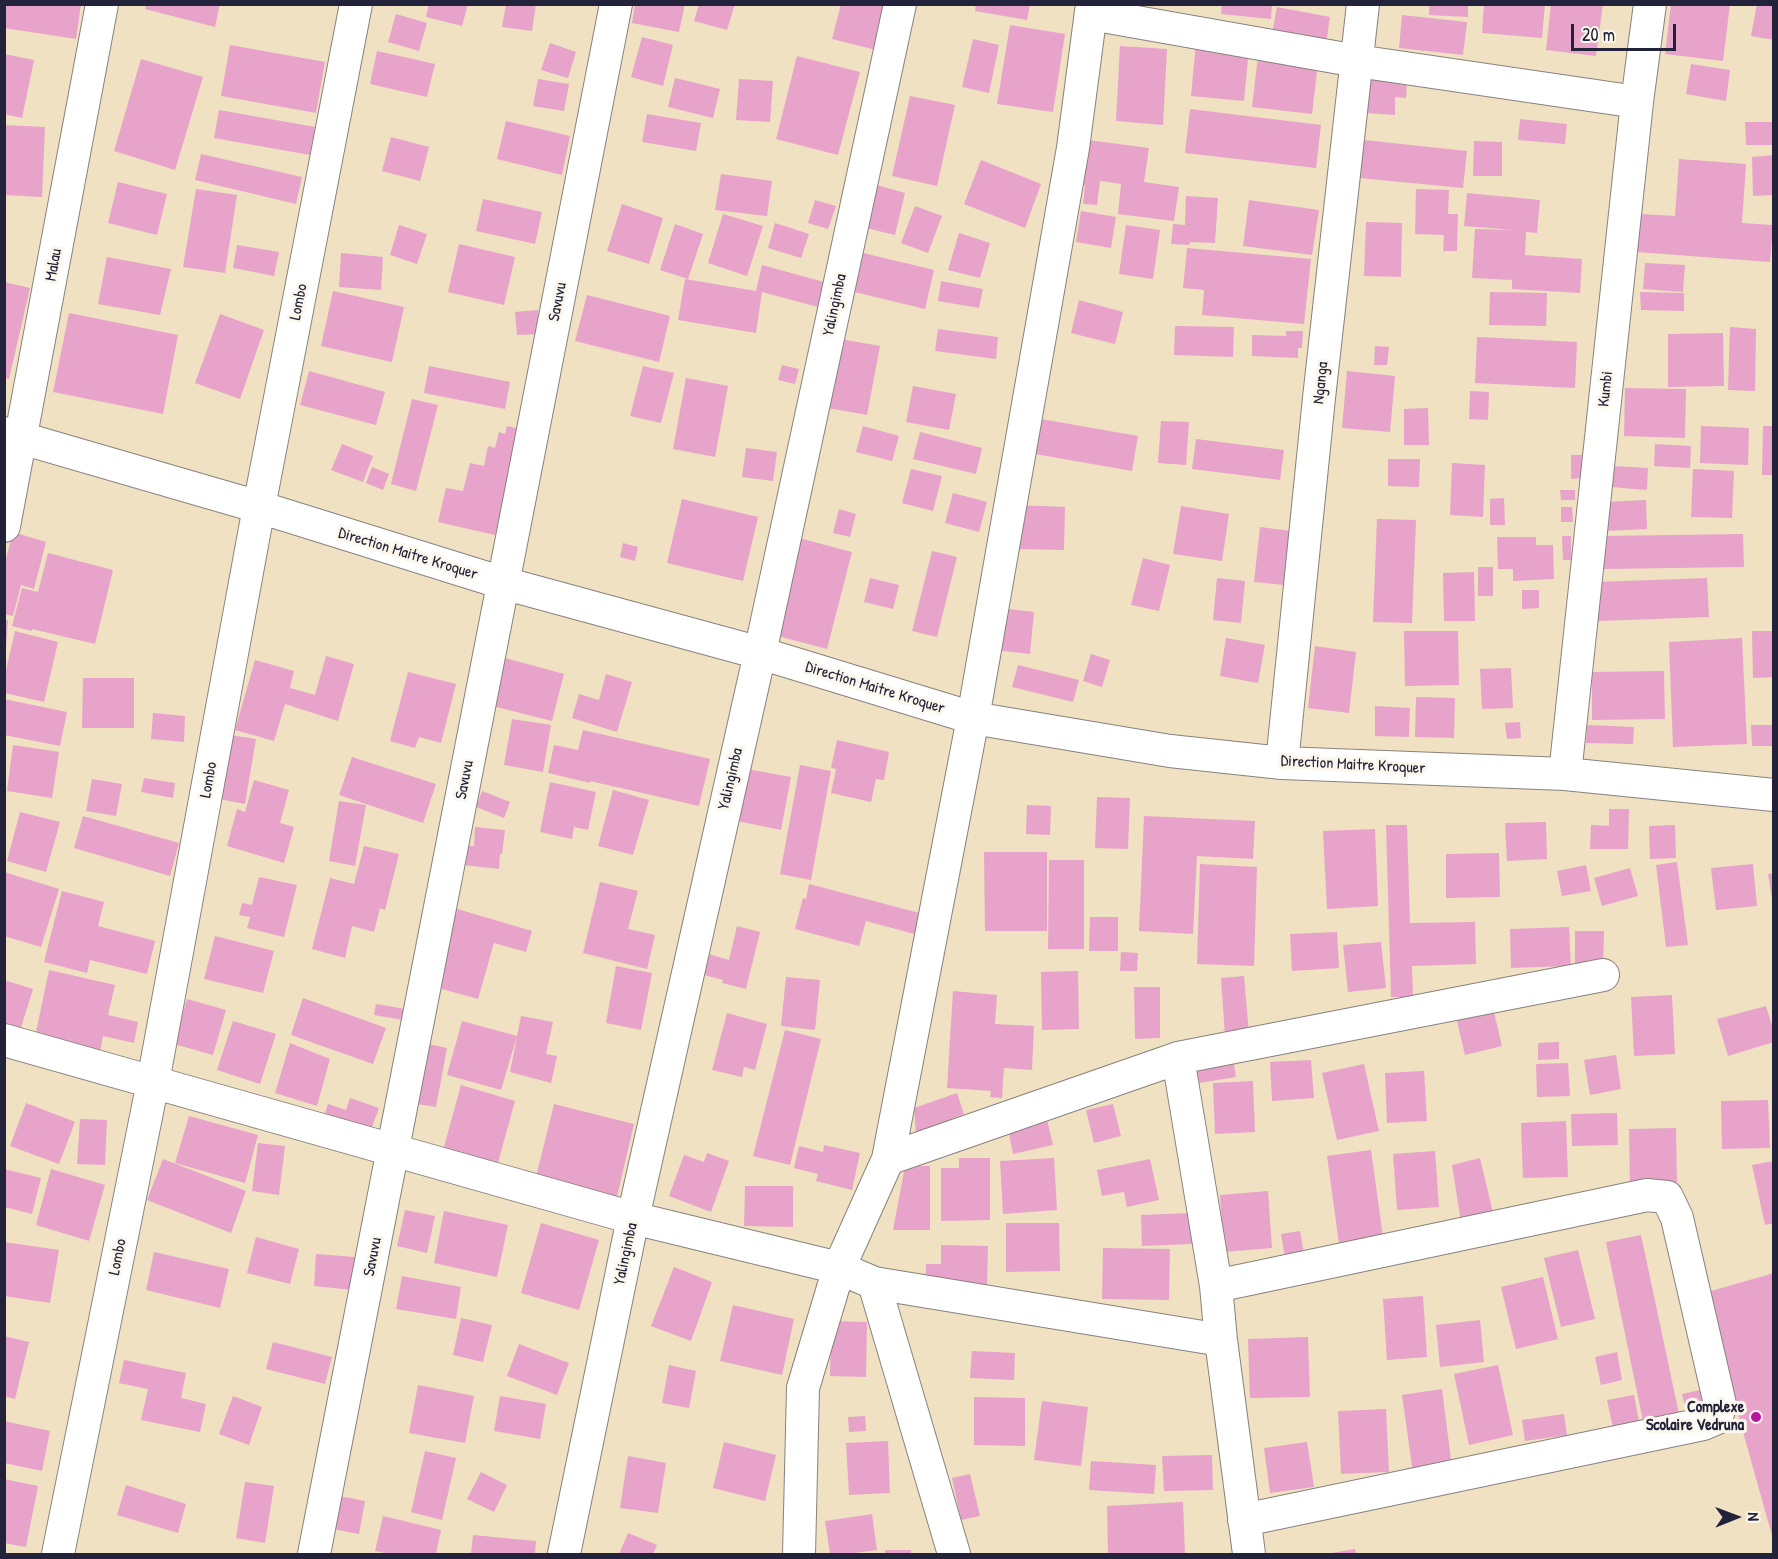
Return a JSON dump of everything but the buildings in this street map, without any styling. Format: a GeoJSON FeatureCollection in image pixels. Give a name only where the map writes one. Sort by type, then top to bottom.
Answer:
{"type":"FeatureCollection","features":[{"type":"Feature","properties":{"kind":"street","name":"Malau"},"geometry":{"type":"LineString","coordinates":[[4,526],[13,436],[102,4]]}},
{"type":"Feature","properties":{"kind":"street","name":"Lombo"},"geometry":{"type":"LineString","coordinates":[[58,1554],[153,1082],[259,507],[356,4]]}},
{"type":"Feature","properties":{"kind":"street","name":"Savuvu"},"geometry":{"type":"LineString","coordinates":[[314,1554],[616,4]]}},
{"type":"Feature","properties":{"kind":"street","name":"Yalingimba"},"geometry":{"type":"LineString","coordinates":[[564,1554],[633,1218],[760,653],[900,4]]}},
{"type":"Feature","properties":{"kind":"street","name":"Nganga"},"geometry":{"type":"LineString","coordinates":[[1282,763],[1319,398],[1363,4]]}},
{"type":"Feature","properties":{"kind":"street","name":"Kumbi"},"geometry":{"type":"LineString","coordinates":[[1565,774],[1637,102],[1650,4]]}},
{"type":"Feature","properties":{"kind":"street"},"geometry":{"type":"LineString","coordinates":[[799,1554],[803,1388],[839,1268],[888,1159],[973,718],[1071,159],[1092,9],[1357,61],[1637,102]]}},
{"type":"Feature","properties":{"kind":"street","name":"Direction Maitre Kroquer"},"geometry":{"type":"LineString","coordinates":[[13,436],[259,507],[503,583],[760,653],[973,718],[1170,751],[1282,763],[1565,774],[1773,795]]}},
{"type":"Feature","properties":{"kind":"street"},"geometry":{"type":"LineString","coordinates":[[888,1159],[1178,1058],[1603,975]]}},
{"type":"Feature","properties":{"kind":"street"},"geometry":{"type":"LineString","coordinates":[[4,1040],[633,1218],[839,1268],[874,1283],[1221,1340]]}},
{"type":"Feature","properties":{"kind":"street"},"geometry":{"type":"LineString","coordinates":[[1178,1058],[1216,1286],[1249,1554]]}},
{"type":"Feature","properties":{"kind":"street"},"geometry":{"type":"LineString","coordinates":[[1216,1286],[1647,1196],[1667,1197],[1677,1218],[1720,1404],[1717,1418],[1703,1424],[1244,1520]]}},
{"type":"Feature","properties":{"kind":"street"},"geometry":{"type":"LineString","coordinates":[[874,1283],[954,1554]]}},
{"type":"Feature","properties":{"kind":"place","name":"Complexe Scolaire Vedruna"},"geometry":{"type":"Point","coordinates":[1756,1417]}}]}
